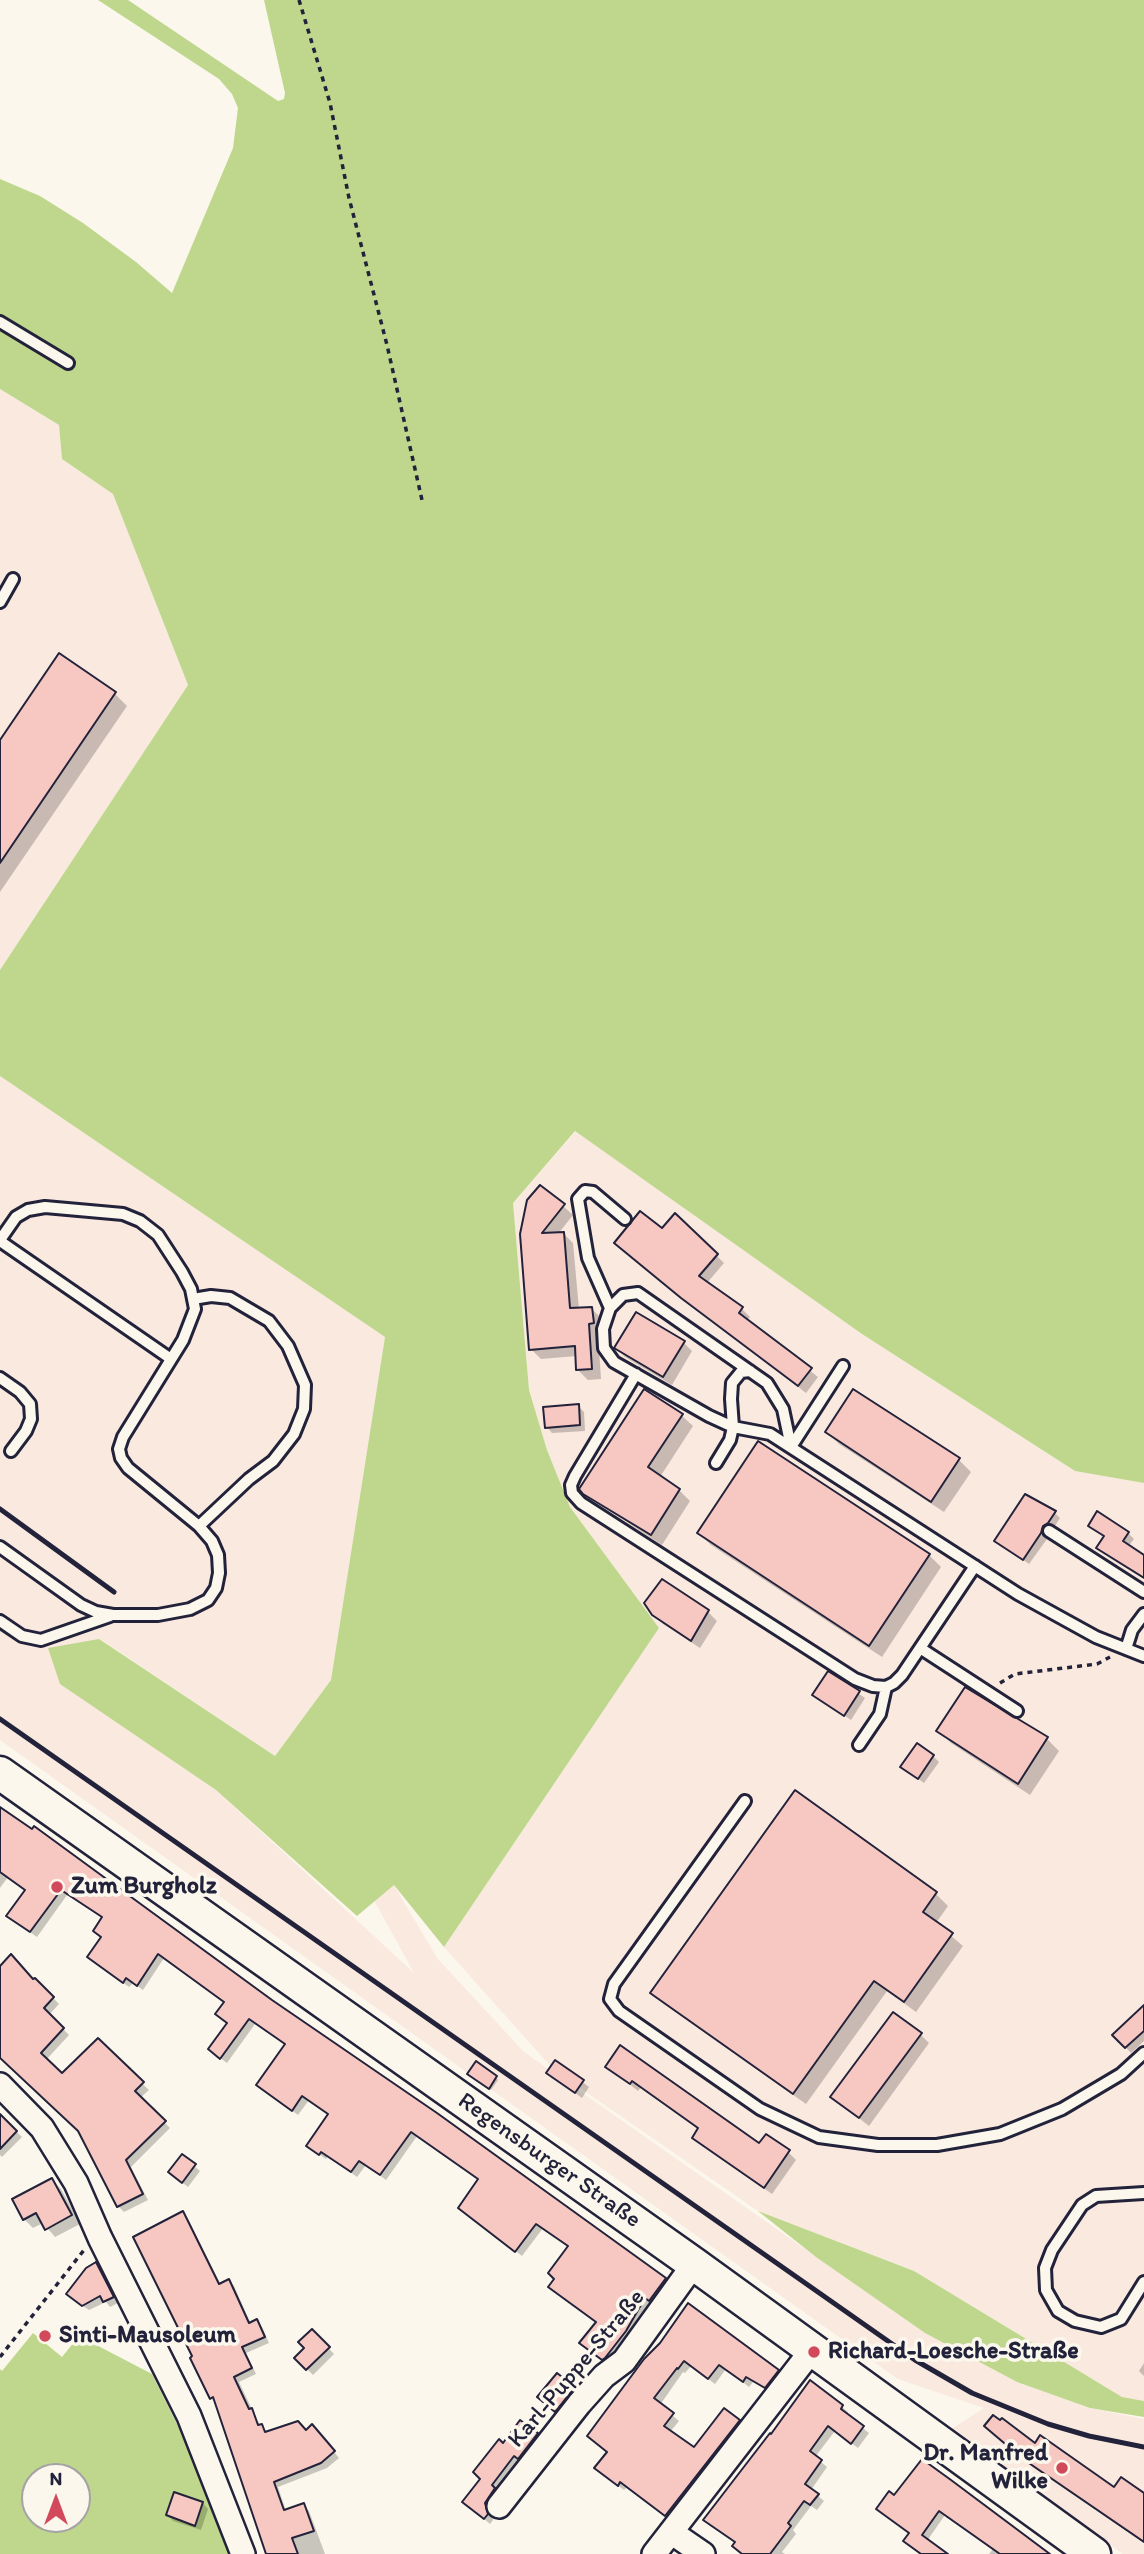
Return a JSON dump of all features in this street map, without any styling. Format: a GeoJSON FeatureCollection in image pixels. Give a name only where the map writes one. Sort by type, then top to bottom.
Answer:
{"type":"FeatureCollection","features":[{"type":"Feature","properties":{"kind":"main road","name":"Regensburger Straße"},"geometry":{"type":"LineString","coordinates":[[0,1773],[694,2264],[1094,2554]]}},
{"type":"Feature","properties":{"kind":"street"},"geometry":{"type":"LineString","coordinates":[[0,2085],[42,2128],[76,2183],[100,2238],[189,2416],[243,2554]]}},
{"type":"Feature","properties":{"kind":"street","name":"Karl-Puppe-Straße"},"geometry":{"type":"LineString","coordinates":[[499,2506],[579,2404],[604,2376],[624,2361],[694,2264]]}},
{"type":"Feature","properties":{"kind":"street"},"geometry":{"type":"LineString","coordinates":[[654,2554],[812,2350]]}},
{"type":"Feature","properties":{"kind":"street"},"geometry":{"type":"LineString","coordinates":[[671,2532],[703,2554]]}},
{"type":"Feature","properties":{"kind":"lane"},"geometry":{"type":"LineString","coordinates":[[0,322],[68,363]]}},
{"type":"Feature","properties":{"kind":"lane"},"geometry":{"type":"LineString","coordinates":[[0,602],[13,579]]}},
{"type":"Feature","properties":{"kind":"lane"},"geometry":{"type":"LineString","coordinates":[[610,1308],[588,1258],[578,1199],[585,1191],[593,1192],[625,1219]]}},
{"type":"Feature","properties":{"kind":"lane"},"geometry":{"type":"LineString","coordinates":[[0,1547],[81,1605],[96,1612],[113,1615],[158,1615],[190,1609],[208,1601],[216,1588],[219,1573],[218,1555],[212,1541],[199,1525],[128,1468],[119,1449],[123,1437],[171,1359],[191,1324],[195,1310],[182,1272],[158,1235],[140,1221],[123,1214],[45,1207],[28,1210],[16,1217],[0,1241],[171,1359]]}},
{"type":"Feature","properties":{"kind":"lane"},"geometry":{"type":"LineString","coordinates":[[791,1447],[783,1409],[767,1383],[638,1293],[623,1296],[610,1308],[603,1329],[604,1348],[614,1362],[733,1427],[770,1434],[1018,1594],[1096,1637],[1144,1656]]}},
{"type":"Feature","properties":{"kind":"lane"},"geometry":{"type":"LineString","coordinates":[[192,1299],[211,1296],[230,1298],[269,1321],[288,1346],[305,1385],[304,1409],[294,1434],[273,1461],[199,1525]]}},
{"type":"Feature","properties":{"kind":"lane"},"geometry":{"type":"LineString","coordinates":[[791,1447],[843,1366]]}},
{"type":"Feature","properties":{"kind":"lane"},"geometry":{"type":"LineString","coordinates":[[716,1463],[730,1440],[733,1427],[732,1384],[741,1372],[750,1371]]}},
{"type":"Feature","properties":{"kind":"lane"},"geometry":{"type":"LineString","coordinates":[[636,1374],[575,1476],[571,1485],[572,1493],[582,1503],[855,1679],[873,1686],[886,1687],[894,1684],[975,1566]]}},
{"type":"Feature","properties":{"kind":"lane"},"geometry":{"type":"LineString","coordinates":[[0,1378],[20,1392],[30,1405],[32,1419],[11,1451]]}},
{"type":"Feature","properties":{"kind":"lane"},"geometry":{"type":"LineString","coordinates":[[1049,1531],[1144,1592]]}},
{"type":"Feature","properties":{"kind":"lane"},"geometry":{"type":"LineString","coordinates":[[1123,1648],[1144,1614]]}},
{"type":"Feature","properties":{"kind":"lane"},"geometry":{"type":"LineString","coordinates":[[0,1621],[22,1636],[41,1640],[113,1615]]}},
{"type":"Feature","properties":{"kind":"lane"},"geometry":{"type":"LineString","coordinates":[[919,1648],[1017,1711]]}},
{"type":"Feature","properties":{"kind":"lane"},"geometry":{"type":"LineString","coordinates":[[859,1745],[880,1714],[886,1687]]}},
{"type":"Feature","properties":{"kind":"lane"},"geometry":{"type":"LineString","coordinates":[[745,1801],[614,1984],[610,1998],[619,2011],[760,2109],[819,2137],[878,2145],[937,2145],[1000,2134],[1062,2109],[1121,2074],[1144,2053]]}},
{"type":"Feature","properties":{"kind":"lane"},"geometry":{"type":"LineString","coordinates":[[1144,2193],[1096,2196],[1082,2205],[1052,2250],[1045,2268],[1046,2290],[1058,2311],[1075,2321],[1101,2327],[1121,2319],[1144,2282]]}},
{"type":"Feature","properties":{"kind":"path"},"geometry":{"type":"LineString","coordinates":[[299,0],[330,103],[349,198],[387,345],[422,500]]}},
{"type":"Feature","properties":{"kind":"path"},"geometry":{"type":"LineString","coordinates":[[987,1692],[1015,1674],[1097,1664],[1123,1648]]}},
{"type":"Feature","properties":{"kind":"path"},"geometry":{"type":"LineString","coordinates":[[0,2357],[84,2250],[100,2238]]}},
{"type":"Feature","properties":{"kind":"shaded area"},"geometry":{"type":"Polygon","coordinates":[[[0,389],[59,425],[62,459],[113,494],[188,685],[0,970],[0,389]]]}},
{"type":"Feature","properties":{"kind":"shaded area"},"geometry":{"type":"Polygon","coordinates":[[[0,1076],[385,1337],[331,1680],[275,1756],[100,1639],[62,1684],[216,1790],[414,1973],[371,1895],[394,1885],[437,1958],[524,2052],[925,2333],[1017,2382],[1090,2408],[1144,2419],[1144,2554],[1123,2554],[950,2430],[984,2408],[898,2379],[0,1740],[0,1076]]]}},
{"type":"Feature","properties":{"kind":"shaded area"},"geometry":{"type":"Polygon","coordinates":[[[576,1131],[862,1334],[1075,1471],[1144,1483],[1144,2401],[1122,2397],[914,2271],[758,2211],[554,2070],[444,1947],[659,1628],[570,1507],[547,1450],[529,1390],[513,1203],[576,1131]]]}},
{"type":"Feature","properties":{"kind":"green space"},"geometry":{"type":"Polygon","coordinates":[[[98,0],[128,0],[278,101],[284,99],[285,93],[264,0],[1144,0],[1144,1483],[1075,1471],[862,1334],[575,1131],[513,1203],[529,1390],[547,1450],[570,1507],[659,1628],[444,1947],[394,1885],[357,1916],[216,1790],[60,1684],[48,1648],[99,1639],[275,1756],[331,1680],[385,1337],[0,1076],[0,970],[188,685],[113,494],[62,459],[59,425],[0,389],[0,179],[40,196],[83,223],[136,262],[172,293],[233,148],[238,108],[232,94],[219,79],[98,0]]]}},
{"type":"Feature","properties":{"kind":"green space"},"geometry":{"type":"Polygon","coordinates":[[[758,2211],[914,2271],[1122,2397],[1144,2401],[1144,2417],[1090,2408],[1017,2382],[925,2333],[816,2257],[758,2211]]]}},
{"type":"Feature","properties":{"kind":"green space"},"geometry":{"type":"Polygon","coordinates":[[[33,2333],[62,2357],[79,2336],[152,2374],[211,2492],[232,2554],[0,2554],[0,2369],[2,2371],[33,2333]]]}},
{"type":"Feature","properties":{"kind":"building"},"geometry":{"type":"Polygon","coordinates":[[[59,653],[116,692],[0,863],[0,740],[59,653]]]}},
{"type":"Feature","properties":{"kind":"building"},"geometry":{"type":"Polygon","coordinates":[[[540,1185],[565,1204],[542,1233],[564,1232],[570,1308],[592,1307],[594,1323],[589,1324],[592,1369],[576,1370],[575,1346],[529,1350],[520,1234],[527,1200],[540,1185]]]}},
{"type":"Feature","properties":{"kind":"building"},"geometry":{"type":"Polygon","coordinates":[[[640,1211],[662,1228],[675,1213],[718,1254],[699,1276],[743,1307],[739,1313],[812,1368],[798,1386],[681,1298],[614,1243],[640,1211]]]}},
{"type":"Feature","properties":{"kind":"building"},"geometry":{"type":"Polygon","coordinates":[[[636,1312],[685,1341],[663,1377],[614,1348],[636,1312]]]}},
{"type":"Feature","properties":{"kind":"building"},"geometry":{"type":"Polygon","coordinates":[[[644,1389],[683,1414],[648,1467],[680,1489],[651,1535],[579,1489],[644,1389]]]}},
{"type":"Feature","properties":{"kind":"building"},"geometry":{"type":"Polygon","coordinates":[[[853,1389],[960,1458],[931,1502],[825,1432],[853,1389]]]}},
{"type":"Feature","properties":{"kind":"building"},"geometry":{"type":"Polygon","coordinates":[[[579,1404],[580,1425],[545,1428],[543,1407],[579,1404]]]}},
{"type":"Feature","properties":{"kind":"building"},"geometry":{"type":"Polygon","coordinates":[[[758,1441],[930,1554],[869,1646],[697,1533],[758,1441]]]}},
{"type":"Feature","properties":{"kind":"building"},"geometry":{"type":"Polygon","coordinates":[[[1025,1494],[1056,1511],[1043,1526],[1023,1560],[994,1541],[1025,1494]]]}},
{"type":"Feature","properties":{"kind":"building"},"geometry":{"type":"Polygon","coordinates":[[[1097,1511],[1129,1532],[1123,1541],[1144,1555],[1144,1578],[1096,1548],[1104,1536],[1088,1526],[1097,1511]]]}},
{"type":"Feature","properties":{"kind":"building"},"geometry":{"type":"Polygon","coordinates":[[[662,1579],[709,1610],[691,1641],[652,1615],[644,1603],[662,1579]]]}},
{"type":"Feature","properties":{"kind":"building"},"geometry":{"type":"Polygon","coordinates":[[[828,1671],[860,1691],[844,1716],[812,1695],[828,1671]]]}},
{"type":"Feature","properties":{"kind":"building"},"geometry":{"type":"Polygon","coordinates":[[[965,1687],[1048,1737],[1018,1784],[936,1731],[965,1687]]]}},
{"type":"Feature","properties":{"kind":"building"},"geometry":{"type":"Polygon","coordinates":[[[917,1743],[934,1755],[918,1779],[900,1767],[917,1743]]]}},
{"type":"Feature","properties":{"kind":"building"},"geometry":{"type":"Polygon","coordinates":[[[795,1790],[937,1892],[923,1912],[953,1933],[904,2002],[874,1981],[793,2094],[650,1993],[795,1790]]]}},
{"type":"Feature","properties":{"kind":"building"},"geometry":{"type":"Polygon","coordinates":[[[0,1807],[32,1829],[34,1826],[272,2000],[437,2113],[666,2278],[649,2301],[645,2298],[626,2331],[605,2358],[602,2360],[579,2343],[596,2322],[548,2287],[554,2279],[548,2273],[568,2246],[536,2224],[515,2252],[458,2208],[478,2179],[411,2132],[380,2175],[359,2161],[351,2172],[321,2152],[319,2155],[306,2146],[328,2114],[302,2096],[292,2111],[256,2085],[285,2044],[249,2019],[220,2059],[208,2049],[227,2023],[215,2014],[224,2002],[158,1954],[137,1986],[126,1978],[123,1983],[87,1957],[101,1937],[93,1931],[102,1917],[61,1890],[30,1932],[6,1916],[25,1890],[0,1872],[0,1807]]]}},
{"type":"Feature","properties":{"kind":"building"},"geometry":{"type":"Polygon","coordinates":[[[11,1954],[33,1979],[54,1997],[44,2008],[64,2028],[41,2053],[62,2073],[98,2038],[144,2082],[135,2091],[166,2121],[126,2160],[143,2194],[117,2207],[78,2131],[0,2058],[0,1966],[11,1954]]]}},
{"type":"Feature","properties":{"kind":"building"},"geometry":{"type":"Polygon","coordinates":[[[1144,2005],[1144,2031],[1125,2048],[1112,2035],[1144,2005]]]}},
{"type":"Feature","properties":{"kind":"building"},"geometry":{"type":"Polygon","coordinates":[[[893,2012],[922,2033],[859,2118],[830,2097],[893,2012]]]}},
{"type":"Feature","properties":{"kind":"building"},"geometry":{"type":"Polygon","coordinates":[[[620,2045],[759,2143],[766,2134],[790,2150],[764,2188],[692,2138],[698,2128],[632,2081],[630,2084],[605,2067],[620,2045]]]}},
{"type":"Feature","properties":{"kind":"building"},"geometry":{"type":"Polygon","coordinates":[[[555,2060],[584,2080],[575,2093],[546,2073],[555,2060]]]}},
{"type":"Feature","properties":{"kind":"building"},"geometry":{"type":"Polygon","coordinates":[[[476,2061],[497,2076],[489,2089],[467,2074],[476,2061]]]}},
{"type":"Feature","properties":{"kind":"building"},"geometry":{"type":"Polygon","coordinates":[[[0,2114],[17,2131],[0,2149],[0,2114]]]}},
{"type":"Feature","properties":{"kind":"building"},"geometry":{"type":"Polygon","coordinates":[[[182,2154],[196,2164],[182,2183],[168,2172],[182,2154]]]}},
{"type":"Feature","properties":{"kind":"building"},"geometry":{"type":"Polygon","coordinates":[[[52,2178],[72,2215],[45,2230],[36,2213],[23,2220],[12,2199],[52,2178]]]}},
{"type":"Feature","properties":{"kind":"building"},"geometry":{"type":"Polygon","coordinates":[[[183,2211],[219,2284],[229,2279],[249,2323],[257,2319],[265,2337],[242,2347],[252,2368],[234,2377],[249,2409],[252,2408],[258,2425],[262,2424],[265,2432],[298,2421],[306,2430],[312,2424],[335,2451],[321,2463],[274,2482],[284,2510],[304,2503],[314,2531],[292,2538],[298,2554],[266,2554],[213,2397],[210,2399],[190,2358],[192,2356],[133,2237],[183,2211]]]}},
{"type":"Feature","properties":{"kind":"building"},"geometry":{"type":"Polygon","coordinates":[[[96,2262],[114,2297],[103,2302],[100,2296],[82,2306],[66,2294],[86,2268],[96,2262]]]}},
{"type":"Feature","properties":{"kind":"building"},"geometry":{"type":"Polygon","coordinates":[[[688,2303],[779,2370],[765,2388],[746,2377],[743,2382],[719,2365],[708,2379],[684,2361],[677,2368],[654,2398],[674,2413],[664,2426],[694,2447],[724,2408],[740,2420],[665,2516],[620,2482],[618,2486],[594,2468],[607,2452],[587,2436],[688,2303]]]}},
{"type":"Feature","properties":{"kind":"building"},"geometry":{"type":"Polygon","coordinates":[[[312,2329],[330,2347],[306,2370],[294,2358],[304,2348],[298,2342],[312,2329]]]}},
{"type":"Feature","properties":{"kind":"building"},"geometry":{"type":"Polygon","coordinates":[[[557,2373],[575,2387],[555,2412],[537,2397],[557,2373]]]}},
{"type":"Feature","properties":{"kind":"building"},"geometry":{"type":"Polygon","coordinates":[[[810,2380],[843,2405],[841,2409],[864,2426],[851,2444],[828,2426],[810,2451],[822,2460],[805,2484],[819,2494],[810,2505],[804,2501],[788,2523],[791,2526],[770,2554],[742,2554],[732,2546],[735,2542],[703,2520],[810,2380]]]}},
{"type":"Feature","properties":{"kind":"building","name":"Dr. Manfred Wilke"},"geometry":{"type":"Polygon","coordinates":[[[993,2415],[1000,2420],[1002,2418],[1035,2443],[1040,2435],[1114,2487],[1121,2477],[1144,2493],[1144,2542],[1023,2459],[984,2426],[993,2415]]]}},
{"type":"Feature","properties":{"kind":"building"},"geometry":{"type":"Polygon","coordinates":[[[520,2420],[538,2433],[518,2459],[514,2456],[492,2485],[495,2488],[485,2503],[488,2514],[484,2519],[462,2502],[480,2479],[473,2472],[499,2439],[503,2443],[520,2420]]]}},
{"type":"Feature","properties":{"kind":"building"},"geometry":{"type":"Polygon","coordinates":[[[922,2459],[1050,2554],[1000,2554],[939,2511],[922,2535],[948,2554],[921,2554],[903,2541],[909,2533],[876,2509],[889,2491],[894,2495],[922,2459]]]}},
{"type":"Feature","properties":{"kind":"building"},"geometry":{"type":"Polygon","coordinates":[[[174,2492],[203,2502],[195,2526],[166,2515],[174,2492]]]}},
{"type":"Feature","properties":{"kind":"railway"},"geometry":{"type":"LineString","coordinates":[[0,1509],[114,1592]]}},
{"type":"Feature","properties":{"kind":"railway"},"geometry":{"type":"LineString","coordinates":[[0,1719],[915,2360],[972,2393],[1048,2424],[1089,2436],[1144,2447]]}},
{"type":"Feature","properties":{"kind":"place","name":"Zum Burgholz"},"geometry":{"type":"Point","coordinates":[57,1887]}},
{"type":"Feature","properties":{"kind":"place","name":"Sinti-Mausoleum"},"geometry":{"type":"Point","coordinates":[45,2336]}},
{"type":"Feature","properties":{"kind":"place","name":"Richard-Loesche-Straße"},"geometry":{"type":"Point","coordinates":[814,2352]}},
{"type":"Feature","properties":{"kind":"place","name":"Dr. Manfred Wilke"},"geometry":{"type":"Point","coordinates":[1062,2468]}}]}
